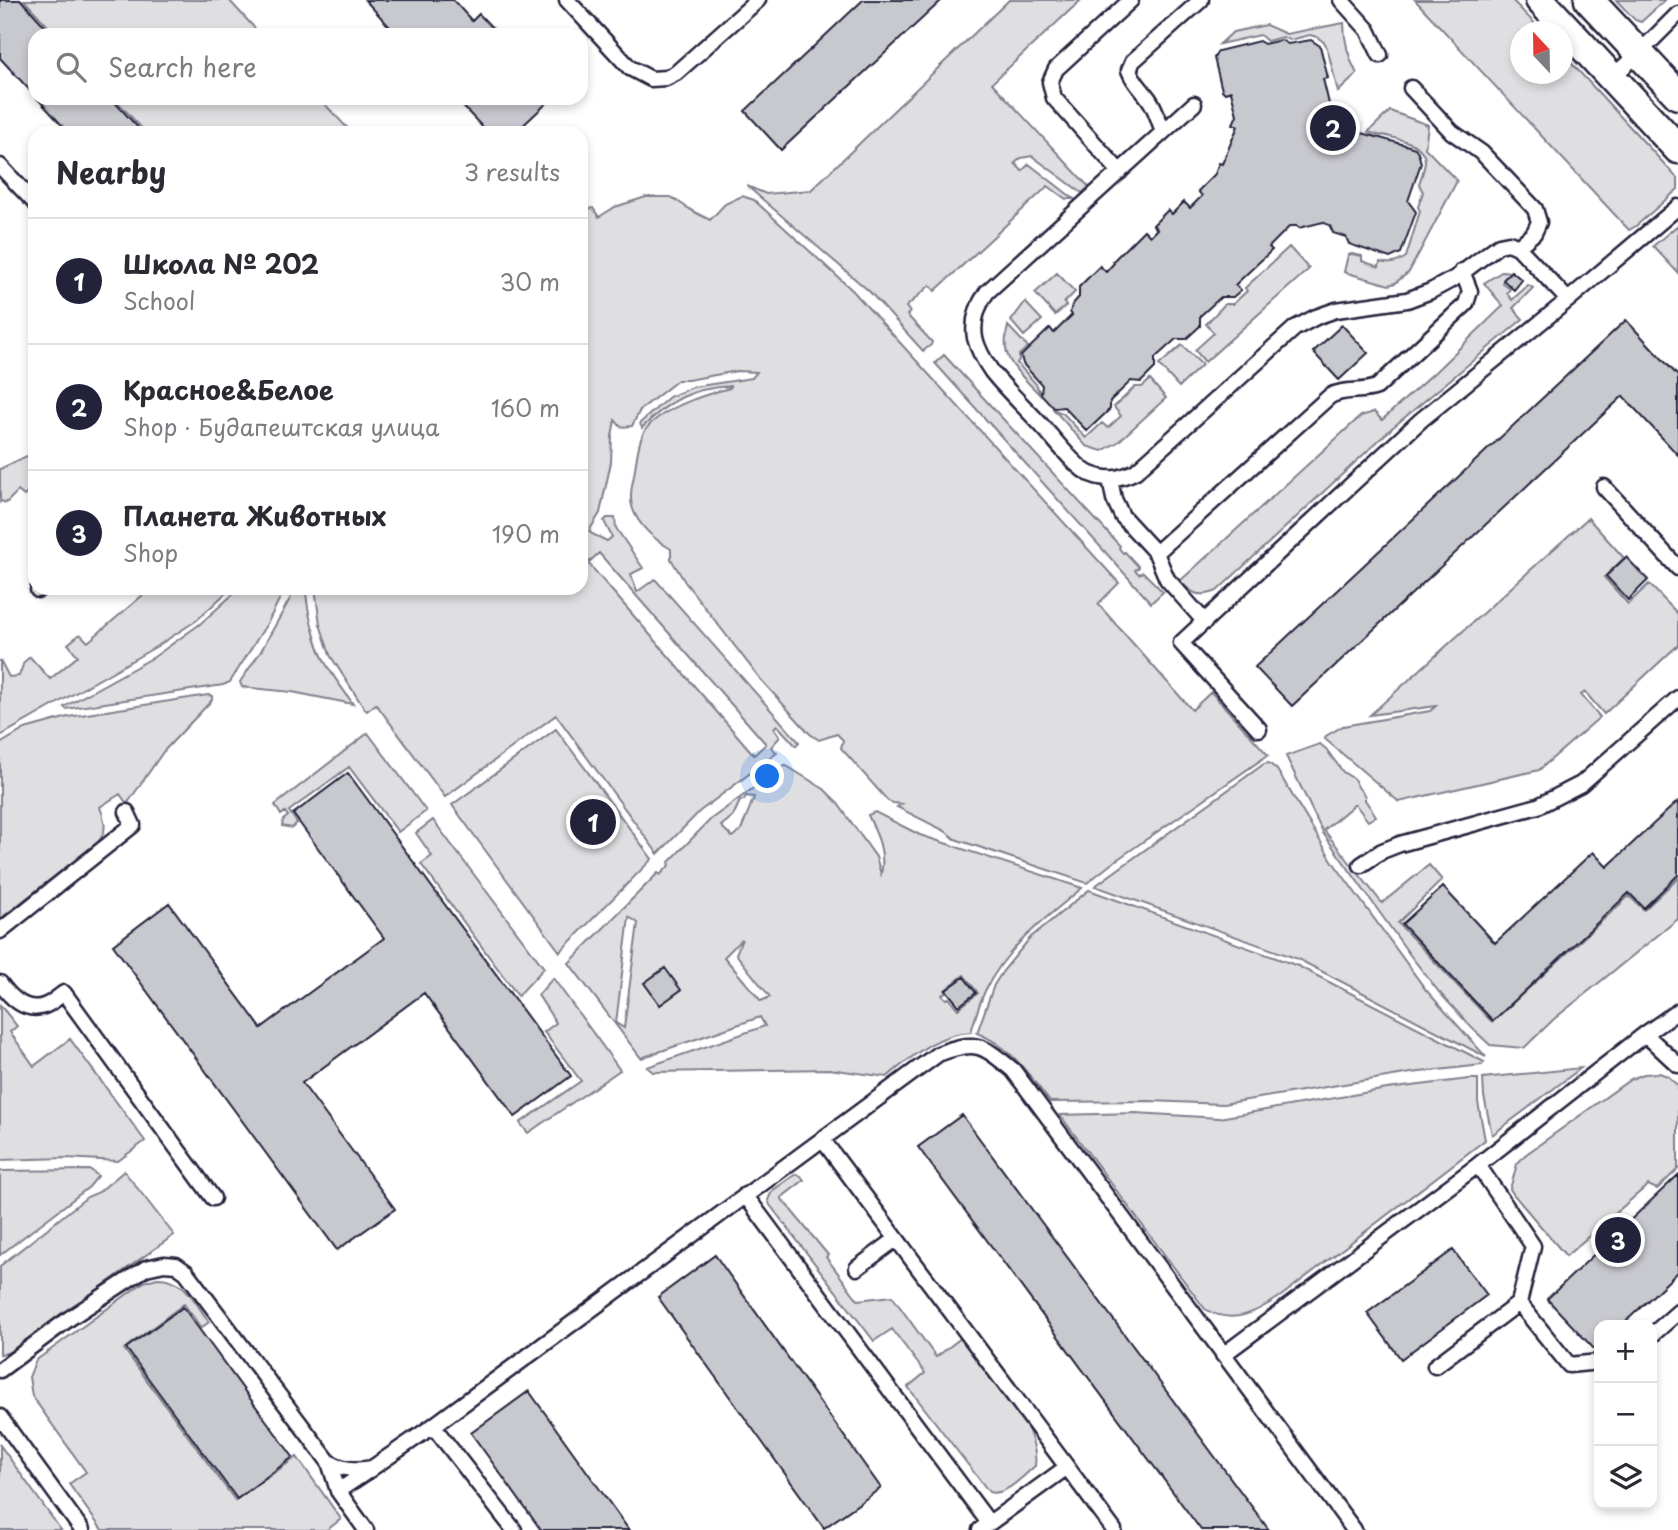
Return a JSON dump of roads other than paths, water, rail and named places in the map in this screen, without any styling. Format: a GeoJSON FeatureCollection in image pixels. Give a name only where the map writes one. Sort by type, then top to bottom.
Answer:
{"type":"FeatureCollection","features":[{"type":"Feature","properties":{"kind":"street"},"geometry":{"type":"LineString","coordinates":[[1540,0],[1678,149]]}},
{"type":"Feature","properties":{"kind":"street"},"geometry":{"type":"LineString","coordinates":[[1589,0],[1678,95]]}},
{"type":"Feature","properties":{"kind":"lane"},"geometry":{"type":"LineString","coordinates":[[566,0],[630,68],[651,79],[666,78],[676,73],[750,3]]}},
{"type":"Feature","properties":{"kind":"lane"},"geometry":{"type":"LineString","coordinates":[[1120,172],[1054,98],[1050,82],[1056,69],[1131,0]]}},
{"type":"Feature","properties":{"kind":"lane"},"geometry":{"type":"LineString","coordinates":[[1163,132],[1148,97],[1133,80],[1129,70],[1133,61],[1201,0]]}},
{"type":"Feature","properties":{"kind":"lane"},"geometry":{"type":"LineString","coordinates":[[1341,0],[1368,30],[1380,55]]}},
{"type":"Feature","properties":{"kind":"lane"},"geometry":{"type":"LineString","coordinates":[[1612,77],[1678,14]]}},
{"type":"Feature","properties":{"kind":"lane"},"geometry":{"type":"LineString","coordinates":[[1411,88],[1452,132],[1482,153],[1535,209],[1539,222],[1534,233],[1518,247]]}},
{"type":"Feature","properties":{"kind":"lane"},"geometry":{"type":"LineString","coordinates":[[1194,104],[987,292],[975,315],[975,337],[981,354],[992,371],[1088,473],[1111,479],[1124,478],[1136,471],[1295,328],[1336,310],[1407,300],[1432,291],[1455,278],[1499,245],[1509,243],[1518,247],[1568,300]]}},
{"type":"Feature","properties":{"kind":"lane"},"geometry":{"type":"LineString","coordinates":[[0,166],[28,196]]}},
{"type":"Feature","properties":{"kind":"lane"},"geometry":{"type":"LineString","coordinates":[[1259,729],[1181,643],[1421,420],[1678,207]]}},
{"type":"Feature","properties":{"kind":"lane"},"geometry":{"type":"LineString","coordinates":[[1156,553],[1330,396],[1338,392],[1377,387],[1466,304],[1470,292],[1462,271]]}},
{"type":"Feature","properties":{"kind":"lane"},"geometry":{"type":"LineString","coordinates":[[1111,479],[1114,499],[1122,516],[1156,553],[1167,579],[1205,622]]}},
{"type":"Feature","properties":{"kind":"lane"},"geometry":{"type":"LineString","coordinates":[[1604,487],[1678,568]]}},
{"type":"Feature","properties":{"kind":"lane"},"geometry":{"type":"LineString","coordinates":[[1361,865],[1381,851],[1400,844],[1538,806],[1581,784],[1678,698]]}},
{"type":"Feature","properties":{"kind":"lane"},"geometry":{"type":"LineString","coordinates":[[0,931],[133,825],[127,812]]}},
{"type":"Feature","properties":{"kind":"lane"},"geometry":{"type":"LineString","coordinates":[[0,983],[14,1001],[27,1007],[43,1007],[64,993],[213,1198]]}},
{"type":"Feature","properties":{"kind":"lane"},"geometry":{"type":"LineString","coordinates":[[1223,1354],[1478,1165],[1678,1011]]}},
{"type":"Feature","properties":{"kind":"lane"},"geometry":{"type":"LineString","coordinates":[[1645,1034],[1678,1065]]}},
{"type":"Feature","properties":{"kind":"lane"},"geometry":{"type":"LineString","coordinates":[[338,1492],[433,1426],[938,1054],[972,1044],[1013,1070],[1354,1530]]}},
{"type":"Feature","properties":{"kind":"lane"},"geometry":{"type":"LineString","coordinates":[[822,1139],[1114,1530]]}},
{"type":"Feature","properties":{"kind":"lane"},"geometry":{"type":"LineString","coordinates":[[1435,1366],[1519,1303],[1533,1246],[1478,1165]]}},
{"type":"Feature","properties":{"kind":"lane"},"geometry":{"type":"LineString","coordinates":[[745,1195],[984,1527],[1067,1467]]}},
{"type":"Feature","properties":{"kind":"lane"},"geometry":{"type":"LineString","coordinates":[[857,1268],[896,1239]]}},
{"type":"Feature","properties":{"kind":"lane"},"geometry":{"type":"LineString","coordinates":[[0,1370],[70,1318],[146,1268],[164,1264],[176,1265],[186,1272],[198,1287],[330,1462],[349,1469],[372,1468]]}},
{"type":"Feature","properties":{"kind":"lane"},"geometry":{"type":"LineString","coordinates":[[1519,1303],[1569,1365],[1594,1362]]}},
{"type":"Feature","properties":{"kind":"lane"},"geometry":{"type":"LineString","coordinates":[[1657,1331],[1678,1312]]}},
{"type":"Feature","properties":{"kind":"lane"},"geometry":{"type":"LineString","coordinates":[[0,1417],[82,1530]]}},
{"type":"Feature","properties":{"kind":"lane"},"geometry":{"type":"LineString","coordinates":[[433,1426],[513,1530]]}},
{"type":"Feature","properties":{"kind":"lane"},"geometry":{"type":"LineString","coordinates":[[330,1462],[338,1492],[366,1530]]}},
{"type":"Feature","properties":{"kind":"place","name":"Красное&Белое"},"geometry":{"type":"Point","coordinates":[1333,128]}},
{"type":"Feature","properties":{"kind":"place","name":"Школа № 202"},"geometry":{"type":"Point","coordinates":[593,822]}},
{"type":"Feature","properties":{"kind":"place","name":"Планета Животных"},"geometry":{"type":"Point","coordinates":[1618,1240]}}]}
